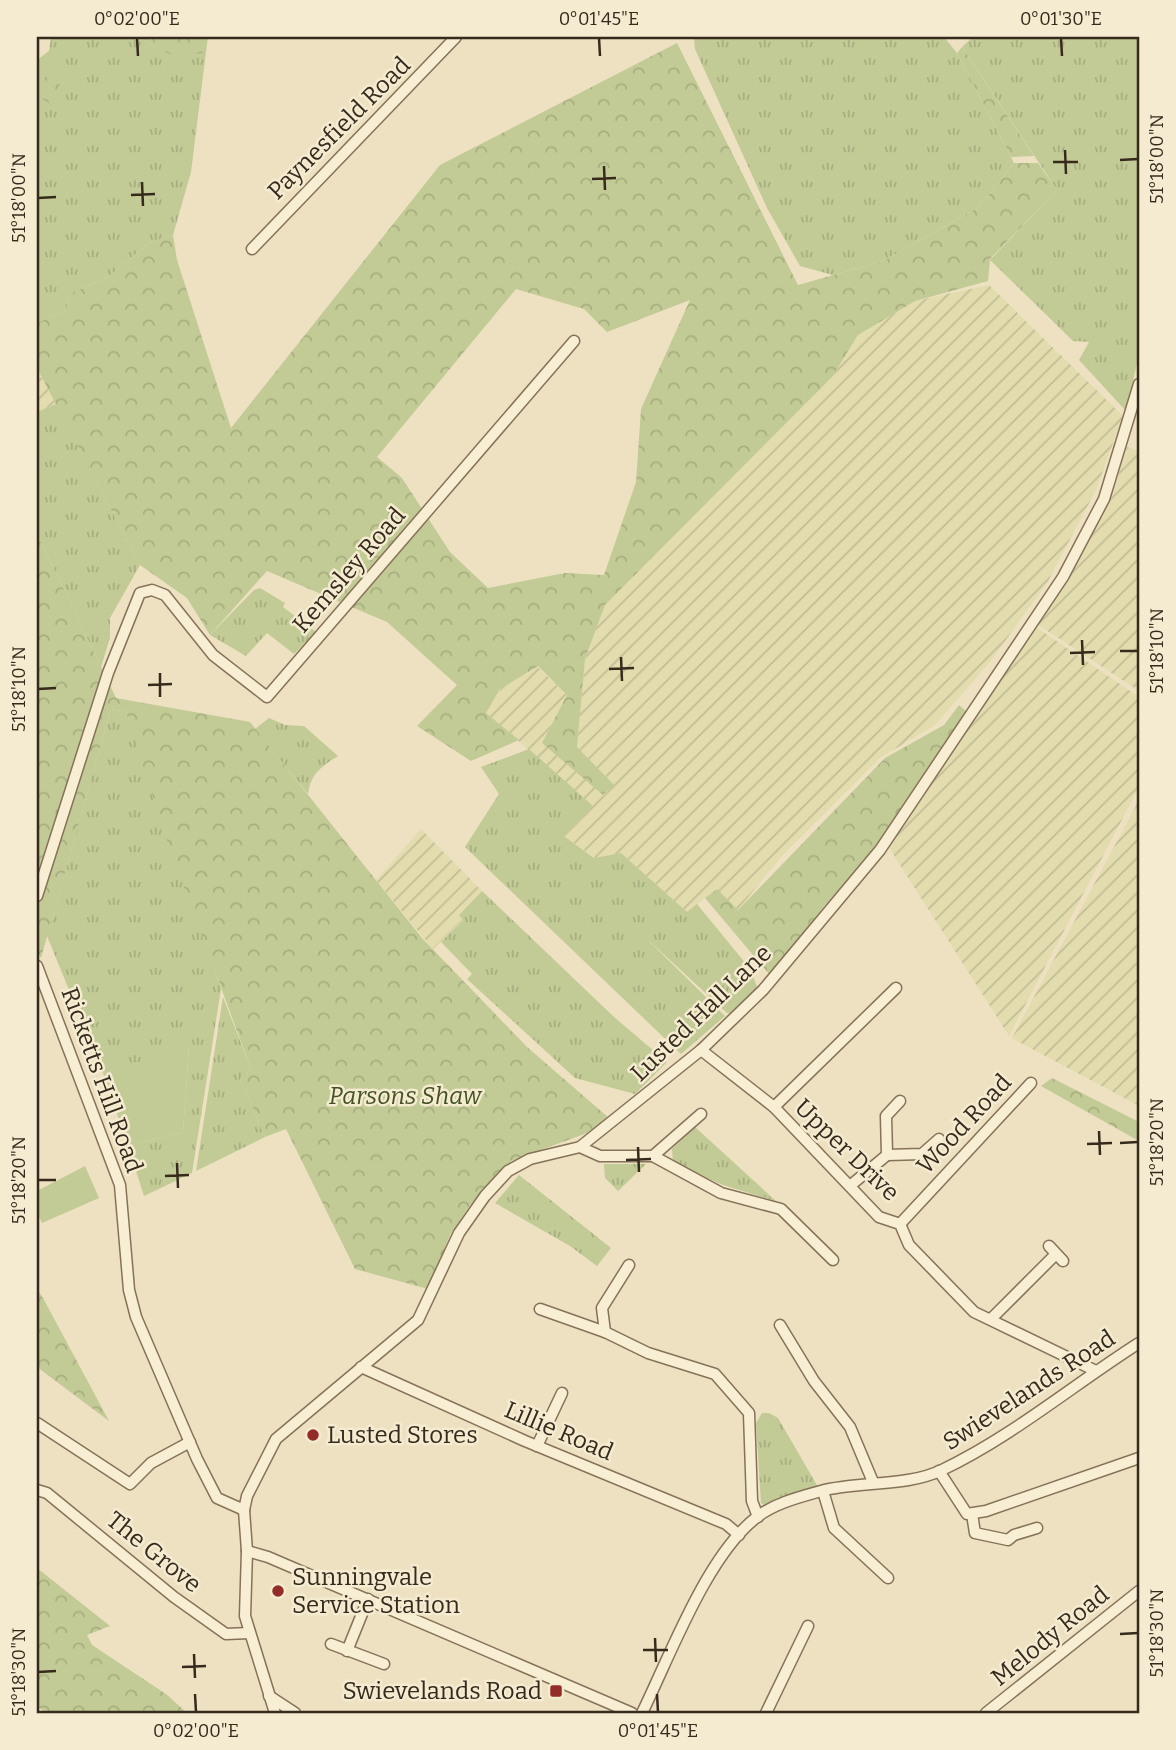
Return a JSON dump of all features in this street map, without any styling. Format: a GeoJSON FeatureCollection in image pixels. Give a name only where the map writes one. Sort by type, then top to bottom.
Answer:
{"type":"FeatureCollection","features":[{"type":"Feature","properties":{"kind":"street","name":"Paynesfield Road"},"geometry":{"type":"LineString","coordinates":[[251,249],[456,37]]}},
{"type":"Feature","properties":{"kind":"street","name":"Kemsley Road"},"geometry":{"type":"LineString","coordinates":[[37,896],[108,673],[140,593],[152,590],[165,595],[213,655],[267,696],[574,341]]}},
{"type":"Feature","properties":{"kind":"street","name":"Lusted Hall Lane"},"geometry":{"type":"LineString","coordinates":[[275,1713],[245,1616],[247,1551],[244,1510],[247,1496],[276,1440],[418,1320],[459,1233],[485,1196],[508,1171],[530,1159],[580,1147],[701,1050],[763,990],[880,850],[1063,577],[1104,499],[1139,384]]}},
{"type":"Feature","properties":{"kind":"street","name":"Ricketts Hill Road"},"geometry":{"type":"LineString","coordinates":[[37,966],[120,1185],[129,1290],[136,1317],[217,1498],[244,1510]]}},
{"type":"Feature","properties":{"kind":"street"},"geometry":{"type":"LineString","coordinates":[[774,1107],[896,988]]}},
{"type":"Feature","properties":{"kind":"street","name":"Upper Drive"},"geometry":{"type":"LineString","coordinates":[[701,1050],[774,1107],[880,1217],[900,1224],[909,1245],[974,1312],[1096,1371]]}},
{"type":"Feature","properties":{"kind":"street","name":"Wood Road"},"geometry":{"type":"LineString","coordinates":[[900,1224],[1031,1083]]}},
{"type":"Feature","properties":{"kind":"street"},"geometry":{"type":"LineString","coordinates":[[887,1155],[886,1116],[900,1101]]}},
{"type":"Feature","properties":{"kind":"street"},"geometry":{"type":"LineString","coordinates":[[653,1156],[701,1114]]}},
{"type":"Feature","properties":{"kind":"street"},"geometry":{"type":"LineString","coordinates":[[851,1185],[887,1155],[922,1154],[939,1139]]}},
{"type":"Feature","properties":{"kind":"street"},"geometry":{"type":"LineString","coordinates":[[580,1147],[600,1156],[653,1156],[721,1193],[781,1209],[833,1260]]}},
{"type":"Feature","properties":{"kind":"street"},"geometry":{"type":"LineString","coordinates":[[992,1319],[1056,1254]]}},
{"type":"Feature","properties":{"kind":"street"},"geometry":{"type":"LineString","coordinates":[[605,1332],[602,1308],[629,1265]]}},
{"type":"Feature","properties":{"kind":"street"},"geometry":{"type":"LineString","coordinates":[[540,1309],[605,1332],[649,1353],[715,1374],[749,1412],[752,1501],[758,1517]]}},
{"type":"Feature","properties":{"kind":"street"},"geometry":{"type":"LineString","coordinates":[[780,1325],[814,1381],[850,1427],[873,1482]]}},
{"type":"Feature","properties":{"kind":"street","name":"Swievelands Road"},"geometry":{"type":"LineString","coordinates":[[642,1713],[713,1569],[739,1535],[758,1517],[780,1504],[822,1491],[939,1471],[1020,1426],[1139,1343]]}},
{"type":"Feature","properties":{"kind":"street","name":"Lillie Road"},"geometry":{"type":"LineString","coordinates":[[361,1367],[537,1446],[726,1524],[739,1535]]}},
{"type":"Feature","properties":{"kind":"street"},"geometry":{"type":"LineString","coordinates":[[537,1446],[562,1393]]}},
{"type":"Feature","properties":{"kind":"street"},"geometry":{"type":"LineString","coordinates":[[37,1423],[130,1484],[151,1463],[190,1442]]}},
{"type":"Feature","properties":{"kind":"street"},"geometry":{"type":"LineString","coordinates":[[939,1471],[967,1514],[972,1514],[1139,1458]]}},
{"type":"Feature","properties":{"kind":"street","name":"The Grove"},"geometry":{"type":"LineString","coordinates":[[37,1490],[47,1493],[174,1597],[226,1634],[249,1633]]}},
{"type":"Feature","properties":{"kind":"street"},"geometry":{"type":"LineString","coordinates":[[822,1491],[834,1528],[888,1578]]}},
{"type":"Feature","properties":{"kind":"street"},"geometry":{"type":"LineString","coordinates":[[972,1514],[975,1533],[984,1537],[1008,1540],[1014,1535],[1037,1528]]}},
{"type":"Feature","properties":{"kind":"street"},"geometry":{"type":"LineString","coordinates":[[247,1551],[268,1557],[368,1599],[632,1713]]}},
{"type":"Feature","properties":{"kind":"street","name":"Melody Road"},"geometry":{"type":"LineString","coordinates":[[986,1713],[1139,1591]]}},
{"type":"Feature","properties":{"kind":"street"},"geometry":{"type":"LineString","coordinates":[[347,1651],[368,1599]]}},
{"type":"Feature","properties":{"kind":"street"},"geometry":{"type":"LineString","coordinates":[[766,1713],[808,1626]]}},
{"type":"Feature","properties":{"kind":"street"},"geometry":{"type":"LineString","coordinates":[[331,1644],[384,1664]]}},
{"type":"Feature","properties":{"kind":"street"},"geometry":{"type":"LineString","coordinates":[[269,1695],[295,1713]]}},
{"type":"Feature","properties":{"kind":"shaded area"},"geometry":{"type":"Polygon","coordinates":[[[989,285],[1123,416],[1096,490],[1047,583],[990,662],[935,725],[880,758],[782,856],[738,910],[716,889],[687,912],[621,853],[595,858],[564,836],[593,806],[486,713],[523,653],[567,695],[542,743],[604,795],[613,785],[577,747],[585,659],[605,605],[832,377],[858,335],[915,301],[989,285]]]}},
{"type":"Feature","properties":{"kind":"shaded area"},"geometry":{"type":"Polygon","coordinates":[[[37,368],[56,404],[37,412],[37,368]]]}},
{"type":"Feature","properties":{"kind":"shaded area"},"geometry":{"type":"Polygon","coordinates":[[[1127,447],[1139,451],[1139,691],[1037,624],[1069,578],[1113,494],[1127,447]]]}},
{"type":"Feature","properties":{"kind":"shaded area"},"geometry":{"type":"Polygon","coordinates":[[[1036,627],[1139,697],[1139,787],[1009,1036],[888,846],[1036,627]]]}},
{"type":"Feature","properties":{"kind":"shaded area"},"geometry":{"type":"Polygon","coordinates":[[[1139,800],[1139,1106],[1012,1038],[1139,800]]]}},
{"type":"Feature","properties":{"kind":"shaded area"},"geometry":{"type":"Polygon","coordinates":[[[421,829],[482,891],[459,914],[463,919],[433,949],[376,880],[421,829]]]}},
{"type":"Feature","properties":{"kind":"green space"},"geometry":{"type":"Polygon","coordinates":[[[51,37],[141,37],[156,48],[171,54],[206,52],[191,172],[173,235],[149,243],[108,277],[69,294],[67,310],[37,323],[37,60],[49,51],[51,37]]]}},
{"type":"Feature","properties":{"kind":"green space"},"geometry":{"type":"Polygon","coordinates":[[[141,37],[208,37],[206,52],[179,55],[164,52],[141,37]]]}},
{"type":"Feature","properties":{"kind":"green space"},"geometry":{"type":"Polygon","coordinates":[[[694,37],[944,37],[957,53],[1014,163],[979,207],[883,261],[833,275],[800,266],[767,208],[695,49],[694,37]]]}},
{"type":"Feature","properties":{"kind":"green space"},"geometry":{"type":"Polygon","coordinates":[[[973,37],[1139,37],[1139,355],[1126,411],[1079,360],[1089,342],[1073,341],[990,260],[1057,190],[962,47],[973,37]]]}},
{"type":"Feature","properties":{"kind":"green space"},"geometry":{"type":"Polygon","coordinates":[[[677,43],[798,285],[883,261],[979,207],[1014,163],[1038,163],[1057,190],[990,259],[988,281],[915,301],[858,335],[832,377],[605,605],[585,659],[577,747],[614,785],[603,795],[542,743],[567,695],[538,666],[500,689],[486,713],[519,740],[471,761],[417,726],[457,685],[387,622],[267,571],[210,635],[187,598],[140,565],[37,368],[37,323],[67,310],[69,294],[108,277],[149,243],[173,235],[177,260],[231,428],[440,165],[677,43]],[[516,289],[377,457],[402,478],[450,552],[488,588],[565,573],[604,575],[636,482],[641,409],[690,300],[607,332],[584,309],[516,289]]]}},
{"type":"Feature","properties":{"kind":"green space"},"geometry":{"type":"Polygon","coordinates":[[[962,47],[1034,156],[1011,157],[957,53],[962,47]]]}},
{"type":"Feature","properties":{"kind":"green space"},"geometry":{"type":"Polygon","coordinates":[[[50,72],[58,72],[61,99],[53,105],[40,98],[50,72]]]}},
{"type":"Feature","properties":{"kind":"green space"},"geometry":{"type":"Polygon","coordinates":[[[56,404],[140,565],[110,618],[110,638],[101,667],[37,534],[37,412],[56,404]]]}},
{"type":"Feature","properties":{"kind":"green space","name":"Parsons Shaw"},"geometry":{"type":"Polygon","coordinates":[[[37,534],[116,698],[250,722],[422,938],[527,1047],[609,1118],[587,1133],[511,1161],[470,1205],[450,1235],[428,1289],[355,1269],[286,1129],[265,1137],[240,1079],[251,1069],[168,844],[126,712],[111,709],[41,958],[37,951],[37,534]]]}},
{"type":"Feature","properties":{"kind":"green space"},"geometry":{"type":"Polygon","coordinates":[[[260,588],[285,603],[283,607],[316,632],[294,654],[267,633],[246,656],[210,635],[254,590],[260,588]]]}},
{"type":"Feature","properties":{"kind":"green space"},"geometry":{"type":"Polygon","coordinates":[[[959,705],[967,712],[880,845],[824,906],[770,975],[705,898],[717,889],[738,910],[885,758],[944,725],[959,705]]]}},
{"type":"Feature","properties":{"kind":"green space"},"geometry":{"type":"Polygon","coordinates":[[[111,709],[126,712],[221,989],[192,1173],[144,1196],[128,1146],[183,1132],[189,1048],[103,1073],[47,936],[111,709]]]}},
{"type":"Feature","properties":{"kind":"green space"},"geometry":{"type":"Polygon","coordinates":[[[269,718],[285,725],[304,726],[338,756],[318,771],[308,794],[255,729],[269,718]]]}},
{"type":"Feature","properties":{"kind":"green space"},"geometry":{"type":"Polygon","coordinates":[[[529,749],[593,806],[564,836],[594,858],[621,853],[687,912],[697,904],[751,970],[758,990],[734,1014],[727,1013],[645,937],[725,1016],[681,1054],[465,847],[499,794],[481,767],[529,749]]]}},
{"type":"Feature","properties":{"kind":"green space"},"geometry":{"type":"Polygon","coordinates":[[[482,891],[614,1017],[667,1062],[635,1094],[575,1078],[467,979],[472,974],[441,942],[463,920],[459,915],[482,891]]]}},
{"type":"Feature","properties":{"kind":"green space"},"geometry":{"type":"Polygon","coordinates":[[[223,997],[251,1069],[240,1079],[265,1137],[196,1171],[223,997]]]}},
{"type":"Feature","properties":{"kind":"green space"},"geometry":{"type":"Polygon","coordinates":[[[189,1047],[183,1132],[128,1146],[103,1073],[189,1047]]]}},
{"type":"Feature","properties":{"kind":"green space"},"geometry":{"type":"Polygon","coordinates":[[[1052,1078],[1139,1122],[1139,1141],[1041,1086],[1052,1078]]]}},
{"type":"Feature","properties":{"kind":"green space"},"geometry":{"type":"Polygon","coordinates":[[[695,1127],[776,1201],[723,1185],[673,1163],[672,1149],[695,1127]]]}},
{"type":"Feature","properties":{"kind":"green space"},"geometry":{"type":"Polygon","coordinates":[[[604,1164],[646,1164],[618,1191],[605,1178],[604,1164]]]}},
{"type":"Feature","properties":{"kind":"green space"},"geometry":{"type":"Polygon","coordinates":[[[85,1166],[99,1198],[42,1223],[37,1213],[37,1191],[85,1166]]]}},
{"type":"Feature","properties":{"kind":"green space"},"geometry":{"type":"Polygon","coordinates":[[[519,1175],[611,1248],[597,1266],[570,1246],[495,1203],[519,1175]]]}},
{"type":"Feature","properties":{"kind":"green space"},"geometry":{"type":"Polygon","coordinates":[[[37,1289],[43,1298],[109,1421],[37,1367],[37,1289]]]}},
{"type":"Feature","properties":{"kind":"green space"},"geometry":{"type":"Polygon","coordinates":[[[762,1413],[778,1418],[818,1487],[766,1506],[761,1503],[756,1423],[762,1413]]]}},
{"type":"Feature","properties":{"kind":"green space"},"geometry":{"type":"Polygon","coordinates":[[[37,1568],[110,1626],[87,1635],[92,1645],[166,1694],[187,1713],[46,1713],[37,1706],[37,1568]]]}},
{"type":"Feature","properties":{"kind":"place","name":"Lusted Stores"},"geometry":{"type":"Point","coordinates":[313,1435]}},
{"type":"Feature","properties":{"kind":"place","name":"Sunningvale Service Station"},"geometry":{"type":"Point","coordinates":[278,1591]}},
{"type":"Feature","properties":{"kind":"place","name":"Swievelands Road"},"geometry":{"type":"Point","coordinates":[556,1691]}}]}
